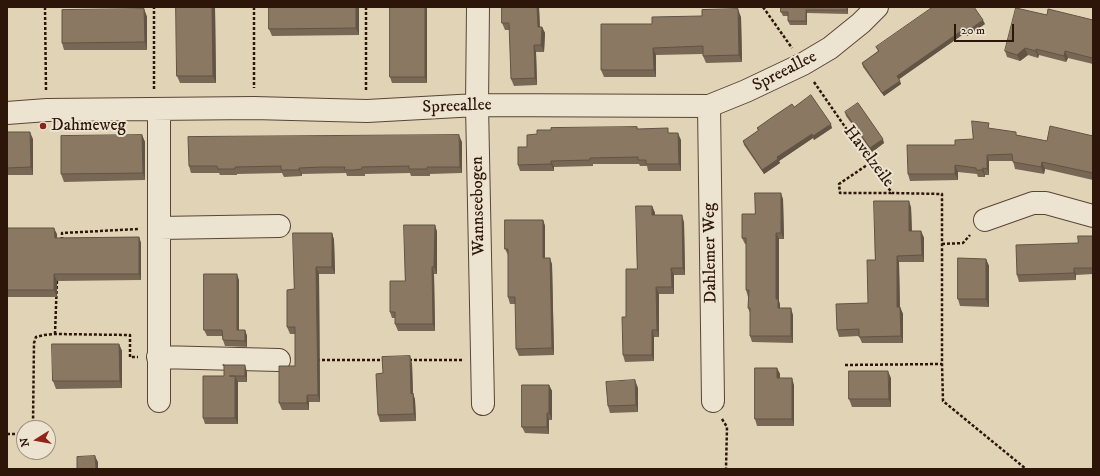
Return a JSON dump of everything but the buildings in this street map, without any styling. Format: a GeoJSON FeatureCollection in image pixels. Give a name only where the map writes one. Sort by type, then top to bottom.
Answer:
{"type":"FeatureCollection","features":[{"type":"Feature","properties":{"kind":"street","name":"Wannseebogen"},"geometry":{"type":"LineString","coordinates":[[478,7],[477,105],[483,404]]}},
{"type":"Feature","properties":{"kind":"street","name":"Spreeallee"},"geometry":{"type":"LineString","coordinates":[[7,113],[47,110],[254,108],[367,111],[477,105],[709,106],[746,91],[803,64],[830,48],[878,7]]}},
{"type":"Feature","properties":{"kind":"street","name":"Dahlemer Weg"},"geometry":{"type":"LineString","coordinates":[[709,106],[713,401]]}},
{"type":"Feature","properties":{"kind":"street"},"geometry":{"type":"LineString","coordinates":[[157,109],[159,401]]}},
{"type":"Feature","properties":{"kind":"street"},"geometry":{"type":"LineString","coordinates":[[984,220],[1033,203],[1046,203],[1093,216]]}},
{"type":"Feature","properties":{"kind":"street"},"geometry":{"type":"LineString","coordinates":[[159,228],[280,226]]}},
{"type":"Feature","properties":{"kind":"street"},"geometry":{"type":"LineString","coordinates":[[158,357],[279,360]]}},
{"type":"Feature","properties":{"kind":"path"},"geometry":{"type":"LineString","coordinates":[[45,7],[47,110]]}},
{"type":"Feature","properties":{"kind":"path"},"geometry":{"type":"LineString","coordinates":[[154,7],[157,109]]}},
{"type":"Feature","properties":{"kind":"path"},"geometry":{"type":"LineString","coordinates":[[254,7],[254,108]]}},
{"type":"Feature","properties":{"kind":"path"},"geometry":{"type":"LineString","coordinates":[[366,7],[367,111]]}},
{"type":"Feature","properties":{"kind":"path"},"geometry":{"type":"LineString","coordinates":[[763,7],[803,64]]}},
{"type":"Feature","properties":{"kind":"path","name":"Havelzeile"},"geometry":{"type":"LineString","coordinates":[[803,64],[892,193],[942,194],[942,244]]}},
{"type":"Feature","properties":{"kind":"path"},"geometry":{"type":"LineString","coordinates":[[870,163],[839,184],[840,194],[892,193]]}},
{"type":"Feature","properties":{"kind":"path"},"geometry":{"type":"LineString","coordinates":[[984,220],[963,243],[942,244],[943,401],[1026,469]]}},
{"type":"Feature","properties":{"kind":"path"},"geometry":{"type":"LineString","coordinates":[[62,240],[62,233],[159,228]]}},
{"type":"Feature","properties":{"kind":"path"},"geometry":{"type":"LineString","coordinates":[[55,334],[58,274]]}},
{"type":"Feature","properties":{"kind":"path"},"geometry":{"type":"LineString","coordinates":[[33,420],[34,343],[36,337],[55,334],[130,335],[130,357],[158,357]]}},
{"type":"Feature","properties":{"kind":"path"},"geometry":{"type":"LineString","coordinates":[[310,360],[388,360]]}},
{"type":"Feature","properties":{"kind":"path"},"geometry":{"type":"LineString","coordinates":[[404,360],[482,360]]}},
{"type":"Feature","properties":{"kind":"path"},"geometry":{"type":"LineString","coordinates":[[846,365],[942,364]]}},
{"type":"Feature","properties":{"kind":"path"},"geometry":{"type":"LineString","coordinates":[[713,401],[727,427],[726,469]]}},
{"type":"Feature","properties":{"kind":"place","name":"Dahmeweg"},"geometry":{"type":"Point","coordinates":[43,126]}}]}
